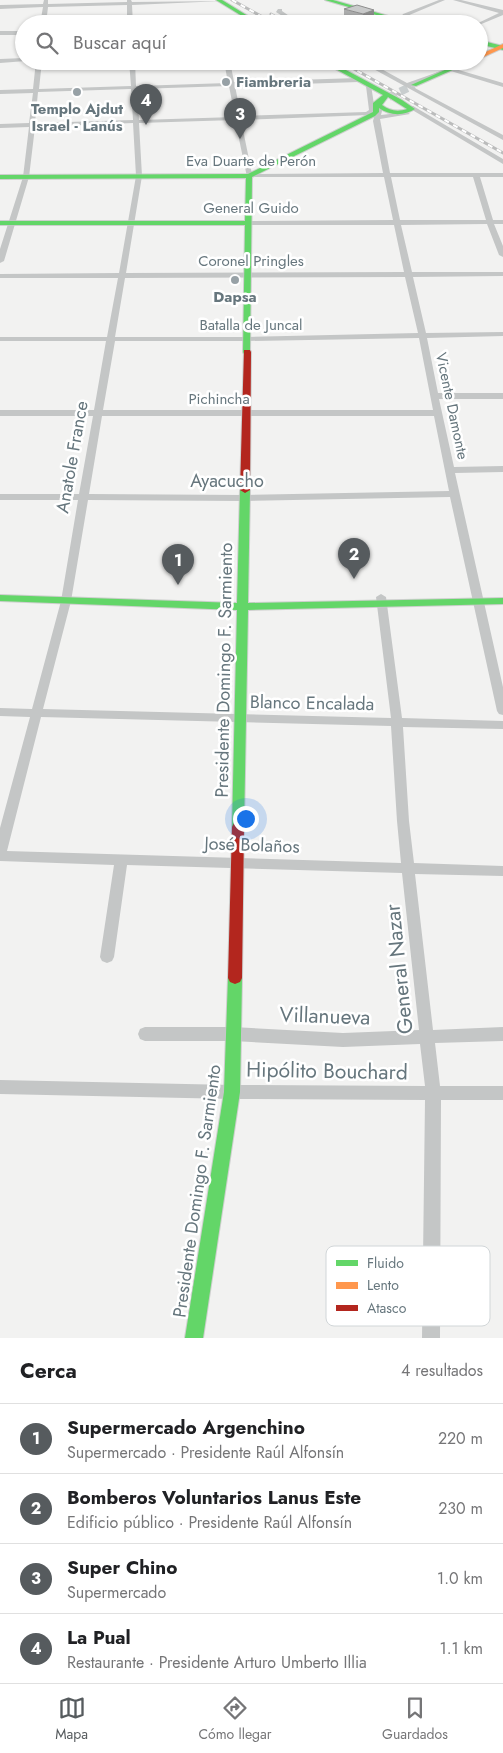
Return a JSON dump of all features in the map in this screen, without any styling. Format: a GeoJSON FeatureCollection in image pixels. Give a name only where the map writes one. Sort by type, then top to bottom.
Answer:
{"type":"FeatureCollection","features":[{"type":"Feature","properties":{"kind":"main road"},"geometry":{"type":"LineString","coordinates":[[219,0],[244,15]]}},
{"type":"Feature","properties":{"kind":"main road"},"geometry":{"type":"LineString","coordinates":[[327,0],[383,15]]}},
{"type":"Feature","properties":{"kind":"main road"},"geometry":{"type":"LineString","coordinates":[[340,0],[386,15]]}},
{"type":"Feature","properties":{"kind":"main road"},"geometry":{"type":"LineString","coordinates":[[488,41],[502,46]]}},
{"type":"Feature","properties":{"kind":"main road"},"geometry":{"type":"LineString","coordinates":[[488,44],[502,46]]}},
{"type":"Feature","properties":{"kind":"main road"},"geometry":{"type":"LineString","coordinates":[[488,53],[502,46]]}},
{"type":"Feature","properties":{"kind":"main road"},"geometry":{"type":"LineString","coordinates":[[249,176],[374,111],[398,113],[412,109],[340,70]]}},
{"type":"Feature","properties":{"kind":"main road"},"geometry":{"type":"LineString","coordinates":[[410,86],[451,70]]}},
{"type":"Feature","properties":{"kind":"main road","name":"Eva Duarte de Perón"},"geometry":{"type":"LineString","coordinates":[[0,177],[249,176]]}},
{"type":"Feature","properties":{"kind":"main road","name":"Presidente Domingo F. Sarmiento"},"geometry":{"type":"LineString","coordinates":[[194,1338],[232,1092],[249,176]]}},
{"type":"Feature","properties":{"kind":"main road","name":"General Guido"},"geometry":{"type":"LineString","coordinates":[[6,224],[249,223]]}},
{"type":"Feature","properties":{"kind":"main road"},"geometry":{"type":"LineString","coordinates":[[0,591],[66,597]]}},
{"type":"Feature","properties":{"kind":"main road"},"geometry":{"type":"LineString","coordinates":[[476,598],[503,593]]}},
{"type":"Feature","properties":{"kind":"main road"},"geometry":{"type":"LineString","coordinates":[[0,598],[66,597],[242,603],[476,598],[503,601]]}},
{"type":"Feature","properties":{"kind":"street"},"geometry":{"type":"LineString","coordinates":[[0,7],[45,3],[219,0]]}},
{"type":"Feature","properties":{"kind":"street"},"geometry":{"type":"LineString","coordinates":[[412,15],[443,0]]}},
{"type":"Feature","properties":{"kind":"street"},"geometry":{"type":"LineString","coordinates":[[455,0],[503,13]]}},
{"type":"Feature","properties":{"kind":"street"},"geometry":{"type":"LineString","coordinates":[[129,2],[130,15]]}},
{"type":"Feature","properties":{"kind":"street"},"geometry":{"type":"LineString","coordinates":[[280,10],[278,11],[284,15]]}},
{"type":"Feature","properties":{"kind":"street"},"geometry":{"type":"LineString","coordinates":[[488,20],[503,13]]}},
{"type":"Feature","properties":{"kind":"street"},"geometry":{"type":"LineString","coordinates":[[0,33],[15,32]]}},
{"type":"Feature","properties":{"kind":"street"},"geometry":{"type":"LineString","coordinates":[[0,61],[15,60]]}},
{"type":"Feature","properties":{"kind":"street"},"geometry":{"type":"LineString","coordinates":[[0,261],[6,224],[26,177],[38,70]]}},
{"type":"Feature","properties":{"kind":"street","name":"Anatole France"},"geometry":{"type":"LineString","coordinates":[[0,852],[66,597],[139,176],[132,70]]}},
{"type":"Feature","properties":{"kind":"street","name":"Presidente Domingo F. Sarmiento"},"geometry":{"type":"LineString","coordinates":[[229,70],[249,176]]}},
{"type":"Feature","properties":{"kind":"street"},"geometry":{"type":"LineString","coordinates":[[379,70],[503,138]]}},
{"type":"Feature","properties":{"kind":"street"},"geometry":{"type":"LineString","coordinates":[[451,70],[503,85]]}},
{"type":"Feature","properties":{"kind":"street"},"geometry":{"type":"LineString","coordinates":[[0,92],[364,83]]}},
{"type":"Feature","properties":{"kind":"street","name":"Vicente Damonte"},"geometry":{"type":"LineString","coordinates":[[364,83],[372,111],[374,111],[386,176],[422,336],[476,598],[503,712]]}},
{"type":"Feature","properties":{"kind":"street"},"geometry":{"type":"LineString","coordinates":[[411,107],[503,162]]}},
{"type":"Feature","properties":{"kind":"street"},"geometry":{"type":"LineString","coordinates":[[0,126],[239,119],[374,111],[428,117]]}},
{"type":"Feature","properties":{"kind":"street"},"geometry":{"type":"LineString","coordinates":[[494,134],[503,129]]}},
{"type":"Feature","properties":{"kind":"street"},"geometry":{"type":"LineString","coordinates":[[476,175],[490,222],[503,255]]}},
{"type":"Feature","properties":{"kind":"street","name":"Eva Duarte de Perón"},"geometry":{"type":"LineString","coordinates":[[249,176],[503,175]]}},
{"type":"Feature","properties":{"kind":"street","name":"General Guido"},"geometry":{"type":"LineString","coordinates":[[249,223],[503,222]]}},
{"type":"Feature","properties":{"kind":"street","name":"Coronel Pringles"},"geometry":{"type":"LineString","coordinates":[[0,276],[503,274]]}},
{"type":"Feature","properties":{"kind":"street","name":"Batalla de Juncal"},"geometry":{"type":"LineString","coordinates":[[0,339],[247,339],[503,334]]}},
{"type":"Feature","properties":{"kind":"street"},"geometry":{"type":"LineString","coordinates":[[434,396],[503,396]]}},
{"type":"Feature","properties":{"kind":"street","name":"Pichincha"},"geometry":{"type":"LineString","coordinates":[[0,413],[438,413]]}},
{"type":"Feature","properties":{"kind":"street"},"geometry":{"type":"LineString","coordinates":[[450,470],[503,469]]}},
{"type":"Feature","properties":{"kind":"street","name":"Ayacucho"},"geometry":{"type":"LineString","coordinates":[[0,497],[244,498],[455,494]]}},
{"type":"Feature","properties":{"kind":"street","name":"General Nazar"},"geometry":{"type":"LineString","coordinates":[[381,601],[396,722],[403,821],[433,1093],[432,1246]]}},
{"type":"Feature","properties":{"kind":"street","name":"Blanco Encalada"},"geometry":{"type":"LineString","coordinates":[[0,712],[503,725]]}},
{"type":"Feature","properties":{"kind":"street","name":"José Bolaños"},"geometry":{"type":"LineString","coordinates":[[0,856],[503,871]]}},
{"type":"Feature","properties":{"kind":"street"},"geometry":{"type":"LineString","coordinates":[[107,957],[121,859]]}},
{"type":"Feature","properties":{"kind":"street","name":"Villanueva"},"geometry":{"type":"LineString","coordinates":[[145,1034],[234,1034],[343,1040],[503,1034]]}},
{"type":"Feature","properties":{"kind":"street","name":"Hipólito Bouchard"},"geometry":{"type":"LineString","coordinates":[[0,1087],[232,1092],[503,1094]]}},
{"type":"Feature","properties":{"kind":"building"},"geometry":{"type":"Polygon","coordinates":[[[357,5],[374,10],[363,14],[344,9],[357,5]]]}},
{"type":"Feature","properties":{"kind":"tunnel"},"geometry":{"type":"LineString","coordinates":[[389,97],[414,85]]}},
{"type":"Feature","properties":{"kind":"railway"},"geometry":{"type":"LineString","coordinates":[[232,0],[259,15]]}},
{"type":"Feature","properties":{"kind":"railway"},"geometry":{"type":"LineString","coordinates":[[356,70],[503,153]]}},
{"type":"Feature","properties":{"kind":"traffic: fast"},"geometry":{"type":"LineString","coordinates":[[218,0],[244,15]]}},
{"type":"Feature","properties":{"kind":"traffic: fast"},"geometry":{"type":"LineString","coordinates":[[327,0],[381,15]]}},
{"type":"Feature","properties":{"kind":"traffic: fast"},"geometry":{"type":"LineString","coordinates":[[488,44],[503,48]]}},
{"type":"Feature","properties":{"kind":"traffic: fast"},"geometry":{"type":"LineString","coordinates":[[341,70],[412,109],[403,112],[390,112],[379,105],[386,98]]}},
{"type":"Feature","properties":{"kind":"traffic: fast"},"geometry":{"type":"LineString","coordinates":[[414,85],[449,70]]}},
{"type":"Feature","properties":{"kind":"traffic: fast"},"geometry":{"type":"LineString","coordinates":[[0,177],[249,176],[373,115],[376,112],[376,103],[385,96]]}},
{"type":"Feature","properties":{"kind":"traffic: fast"},"geometry":{"type":"LineString","coordinates":[[247,352],[249,176]]}},
{"type":"Feature","properties":{"kind":"traffic: fast"},"geometry":{"type":"LineString","coordinates":[[0,223],[249,223]]}},
{"type":"Feature","properties":{"kind":"traffic: fast"},"geometry":{"type":"LineString","coordinates":[[238,827],[245,490]]}},
{"type":"Feature","properties":{"kind":"traffic: fast"},"geometry":{"type":"LineString","coordinates":[[0,598],[242,607],[503,601]]}},
{"type":"Feature","properties":{"kind":"traffic: fast"},"geometry":{"type":"LineString","coordinates":[[194,1338],[232,1092],[235,978]]}},
{"type":"Feature","properties":{"kind":"traffic: slow"},"geometry":{"type":"LineString","coordinates":[[488,53],[503,46]]}},
{"type":"Feature","properties":{"kind":"traffic: jam"},"geometry":{"type":"LineString","coordinates":[[245,490],[247,352]]}},
{"type":"Feature","properties":{"kind":"traffic: jam"},"geometry":{"type":"LineString","coordinates":[[235,978],[238,827]]}},
{"type":"Feature","properties":{"kind":"place","name":"Fiambreria"},"geometry":{"type":"Point","coordinates":[226,82]}},
{"type":"Feature","properties":{"kind":"place","name":"Templo Ajdut Israel - Lanús"},"geometry":{"type":"Point","coordinates":[77,92]}},
{"type":"Feature","properties":{"kind":"place","name":"La Pual"},"geometry":{"type":"Point","coordinates":[146,125]}},
{"type":"Feature","properties":{"kind":"place","name":"Super Chino"},"geometry":{"type":"Point","coordinates":[240,139]}},
{"type":"Feature","properties":{"kind":"place","name":"Dapsa"},"geometry":{"type":"Point","coordinates":[235,280]}},
{"type":"Feature","properties":{"kind":"place","name":"Bomberos Voluntarios Lanus Este"},"geometry":{"type":"Point","coordinates":[354,579]}},
{"type":"Feature","properties":{"kind":"place","name":"Supermercado Argenchino"},"geometry":{"type":"Point","coordinates":[178,585]}}]}
